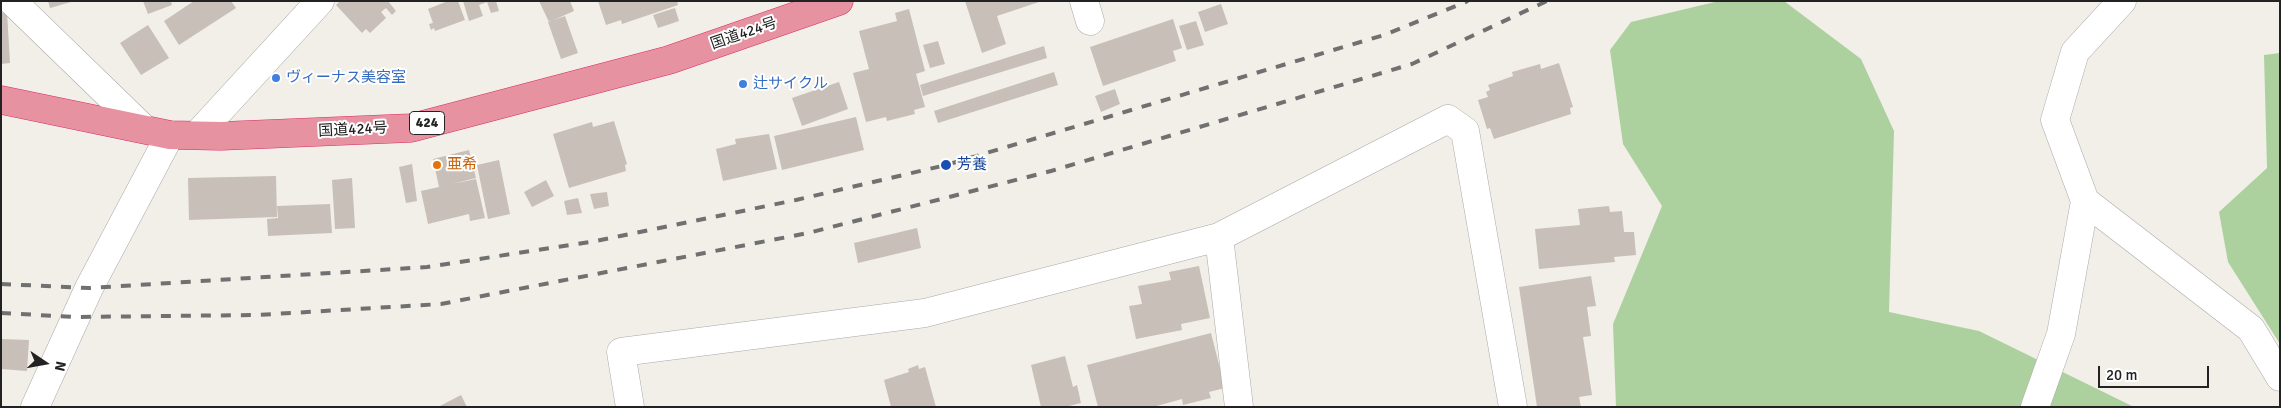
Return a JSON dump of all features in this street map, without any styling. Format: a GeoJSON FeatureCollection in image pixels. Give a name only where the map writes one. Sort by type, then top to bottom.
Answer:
{"type":"FeatureCollection","features":[{"type":"Feature","properties":{"kind":"highway","name":"国道424号"},"geometry":{"type":"LineString","coordinates":[[1,100],[157,132],[197,135],[221,136],[411,128],[669,60],[839,1]]}},
{"type":"Feature","properties":{"kind":"street"},"geometry":{"type":"LineString","coordinates":[[12,1],[157,132],[35,407]]}},
{"type":"Feature","properties":{"kind":"street"},"geometry":{"type":"LineString","coordinates":[[197,135],[320,1]]}},
{"type":"Feature","properties":{"kind":"street"},"geometry":{"type":"LineString","coordinates":[[2036,407],[2061,334],[2085,201],[2055,120],[2075,52],[2122,1]]}},
{"type":"Feature","properties":{"kind":"street"},"geometry":{"type":"LineString","coordinates":[[630,407],[621,352],[925,313],[1219,237],[1448,119],[1466,131],[1513,407]]}},
{"type":"Feature","properties":{"kind":"street"},"geometry":{"type":"LineString","coordinates":[[2085,201],[2251,329],[2280,377]]}},
{"type":"Feature","properties":{"kind":"street"},"geometry":{"type":"LineString","coordinates":[[1219,237],[1239,407]]}},
{"type":"Feature","properties":{"kind":"green space"},"geometry":{"type":"Polygon","coordinates":[[[1719,1],[1784,1],[1861,59],[1894,131],[1889,312],[1979,331],[2134,407],[1616,407],[1613,324],[1662,206],[1623,144],[1610,50],[1631,22],[1719,1]]]}},
{"type":"Feature","properties":{"kind":"green space"},"geometry":{"type":"Polygon","coordinates":[[[2280,53],[2280,344],[2228,262],[2219,212],[2267,168],[2264,55],[2280,53]]]}},
{"type":"Feature","properties":{"kind":"building"},"geometry":{"type":"Polygon","coordinates":[[[48,1],[70,1],[71,2],[50,8],[48,1]]]}},
{"type":"Feature","properties":{"kind":"building"},"geometry":{"type":"Polygon","coordinates":[[[143,1],[171,1],[172,5],[148,14],[143,1]]]}},
{"type":"Feature","properties":{"kind":"building"},"geometry":{"type":"Polygon","coordinates":[[[194,1],[231,1],[236,8],[179,45],[164,21],[194,1]]]}},
{"type":"Feature","properties":{"kind":"building"},"geometry":{"type":"Polygon","coordinates":[[[340,1],[388,1],[396,11],[392,15],[386,8],[381,12],[386,18],[370,33],[366,29],[362,33],[336,5],[340,1]]]}},
{"type":"Feature","properties":{"kind":"building"},"geometry":{"type":"Polygon","coordinates":[[[448,1],[458,1],[465,20],[435,31],[434,28],[431,30],[429,24],[433,23],[428,9],[448,1]]]}},
{"type":"Feature","properties":{"kind":"building"},"geometry":{"type":"Polygon","coordinates":[[[463,1],[496,1],[499,11],[491,13],[487,2],[479,5],[483,16],[469,21],[463,1]]]}},
{"type":"Feature","properties":{"kind":"building"},"geometry":{"type":"Polygon","coordinates":[[[539,1],[570,1],[574,11],[549,22],[539,1]]]}},
{"type":"Feature","properties":{"kind":"building"},"geometry":{"type":"Polygon","coordinates":[[[598,1],[677,1],[678,5],[622,24],[621,20],[606,25],[598,1]]]}},
{"type":"Feature","properties":{"kind":"building"},"geometry":{"type":"Polygon","coordinates":[[[965,1],[1039,2],[997,16],[1006,44],[982,53],[965,1]]]}},
{"type":"Feature","properties":{"kind":"building"},"geometry":{"type":"Polygon","coordinates":[[[1221,4],[1228,24],[1205,32],[1198,12],[1221,4]]]}},
{"type":"Feature","properties":{"kind":"building"},"geometry":{"type":"Polygon","coordinates":[[[675,8],[679,21],[658,28],[653,15],[675,8]]]}},
{"type":"Feature","properties":{"kind":"building"},"geometry":{"type":"Polygon","coordinates":[[[909,9],[925,71],[916,74],[925,107],[914,110],[915,114],[887,121],[886,117],[866,122],[853,73],[869,69],[859,31],[897,21],[895,13],[909,9]]]}},
{"type":"Feature","properties":{"kind":"building"},"geometry":{"type":"Polygon","coordinates":[[[7,12],[10,63],[1,64],[1,13],[7,12]]]}},
{"type":"Feature","properties":{"kind":"building"},"geometry":{"type":"Polygon","coordinates":[[[565,16],[578,53],[561,59],[548,22],[565,16]]]}},
{"type":"Feature","properties":{"kind":"building"},"geometry":{"type":"Polygon","coordinates":[[[1173,19],[1182,48],[1173,51],[1176,61],[1103,86],[1090,47],[1173,19]]]}},
{"type":"Feature","properties":{"kind":"building"},"geometry":{"type":"Polygon","coordinates":[[[1196,21],[1204,45],[1187,50],[1179,26],[1196,21]]]}},
{"type":"Feature","properties":{"kind":"building"},"geometry":{"type":"Polygon","coordinates":[[[148,25],[169,58],[141,75],[120,43],[148,25]]]}},
{"type":"Feature","properties":{"kind":"building"},"geometry":{"type":"Polygon","coordinates":[[[938,41],[945,64],[930,68],[923,45],[938,41]]]}},
{"type":"Feature","properties":{"kind":"building"},"geometry":{"type":"Polygon","coordinates":[[[1044,46],[1047,58],[923,96],[920,85],[1044,46]]]}},
{"type":"Feature","properties":{"kind":"building"},"geometry":{"type":"Polygon","coordinates":[[[1559,63],[1573,107],[1570,108],[1571,114],[1494,139],[1490,128],[1487,129],[1478,100],[1488,97],[1486,92],[1490,90],[1488,85],[1513,76],[1512,72],[1540,64],[1541,69],[1559,63]]]}},
{"type":"Feature","properties":{"kind":"building"},"geometry":{"type":"Polygon","coordinates":[[[1054,72],[1058,85],[938,123],[934,111],[1054,72]]]}},
{"type":"Feature","properties":{"kind":"building"},"geometry":{"type":"Polygon","coordinates":[[[839,82],[848,109],[802,126],[792,98],[839,82]]]}},
{"type":"Feature","properties":{"kind":"building"},"geometry":{"type":"Polygon","coordinates":[[[1115,89],[1120,104],[1101,112],[1095,96],[1115,89]]]}},
{"type":"Feature","properties":{"kind":"building"},"geometry":{"type":"Polygon","coordinates":[[[856,117],[864,150],[782,170],[774,136],[856,117]]]}},
{"type":"Feature","properties":{"kind":"building"},"geometry":{"type":"Polygon","coordinates":[[[614,121],[627,164],[625,165],[626,171],[569,188],[553,134],[592,122],[593,127],[614,121]]]}},
{"type":"Feature","properties":{"kind":"building"},"geometry":{"type":"Polygon","coordinates":[[[769,134],[777,169],[723,181],[716,149],[736,144],[735,139],[769,134]]]}},
{"type":"Feature","properties":{"kind":"building"},"geometry":{"type":"Polygon","coordinates":[[[469,150],[476,178],[452,184],[476,179],[485,218],[470,221],[469,214],[428,224],[421,191],[439,187],[433,159],[469,150]]]}},
{"type":"Feature","properties":{"kind":"building"},"geometry":{"type":"Polygon","coordinates":[[[499,160],[510,214],[488,219],[477,165],[499,160]]]}},
{"type":"Feature","properties":{"kind":"building"},"geometry":{"type":"Polygon","coordinates":[[[412,164],[417,201],[406,203],[399,167],[412,164]]]}},
{"type":"Feature","properties":{"kind":"building"},"geometry":{"type":"Polygon","coordinates":[[[276,176],[277,217],[189,220],[188,178],[276,176]]]}},
{"type":"Feature","properties":{"kind":"building"},"geometry":{"type":"Polygon","coordinates":[[[352,178],[355,228],[335,229],[332,180],[352,178]]]}},
{"type":"Feature","properties":{"kind":"building"},"geometry":{"type":"Polygon","coordinates":[[[546,180],[554,196],[532,207],[524,192],[546,180]]]}},
{"type":"Feature","properties":{"kind":"building"},"geometry":{"type":"Polygon","coordinates":[[[607,192],[609,206],[594,209],[590,194],[607,192]]]}},
{"type":"Feature","properties":{"kind":"building"},"geometry":{"type":"Polygon","coordinates":[[[578,198],[582,213],[567,215],[564,201],[578,198]]]}},
{"type":"Feature","properties":{"kind":"building"},"geometry":{"type":"Polygon","coordinates":[[[330,204],[332,233],[268,236],[267,219],[278,218],[277,206],[330,204]]]}},
{"type":"Feature","properties":{"kind":"building"},"geometry":{"type":"Polygon","coordinates":[[[1609,206],[1610,212],[1622,211],[1624,232],[1634,232],[1636,255],[1614,257],[1615,262],[1539,269],[1535,229],[1580,225],[1578,209],[1609,206]]]}},
{"type":"Feature","properties":{"kind":"building"},"geometry":{"type":"Polygon","coordinates":[[[917,228],[921,248],[858,263],[854,243],[917,228]]]}},
{"type":"Feature","properties":{"kind":"building"},"geometry":{"type":"Polygon","coordinates":[[[1199,266],[1210,318],[1181,324],[1182,330],[1136,339],[1129,306],[1142,304],[1138,286],[1171,280],[1169,272],[1199,266]]]}},
{"type":"Feature","properties":{"kind":"building"},"geometry":{"type":"Polygon","coordinates":[[[1591,276],[1596,306],[1587,307],[1591,336],[1583,337],[1592,395],[1579,397],[1581,407],[1537,407],[1519,287],[1591,276]]]}},
{"type":"Feature","properties":{"kind":"building"},"geometry":{"type":"Polygon","coordinates":[[[1211,333],[1225,388],[1209,392],[1211,398],[1183,405],[1182,399],[1153,407],[1098,407],[1087,365],[1211,333]]]}},
{"type":"Feature","properties":{"kind":"building"},"geometry":{"type":"Polygon","coordinates":[[[1,339],[29,340],[27,371],[1,369],[1,339]]]}},
{"type":"Feature","properties":{"kind":"building"},"geometry":{"type":"Polygon","coordinates":[[[1065,356],[1073,387],[1077,385],[1081,403],[1065,407],[1041,407],[1031,365],[1065,356]]]}},
{"type":"Feature","properties":{"kind":"building"},"geometry":{"type":"Polygon","coordinates":[[[918,365],[919,369],[925,367],[936,407],[891,407],[884,380],[909,372],[908,369],[918,365]]]}},
{"type":"Feature","properties":{"kind":"building"},"geometry":{"type":"Polygon","coordinates":[[[461,395],[467,407],[438,407],[461,395]]]}},
{"type":"Feature","properties":{"kind":"railway"},"geometry":{"type":"LineString","coordinates":[[1,284],[89,288],[427,267],[596,241],[796,200],[946,165],[1384,35],[1468,1]]}},
{"type":"Feature","properties":{"kind":"railway"},"geometry":{"type":"LineString","coordinates":[[1,313],[76,317],[257,315],[441,304],[808,233],[1051,171],[1412,64],[1547,1]]}},
{"type":"Feature","properties":{"kind":"place","name":"ヴィーナス美容室"},"geometry":{"type":"Point","coordinates":[276,78]}},
{"type":"Feature","properties":{"kind":"place","name":"辻サイクル"},"geometry":{"type":"Point","coordinates":[743,84]}},
{"type":"Feature","properties":{"kind":"place","name":"亜希"},"geometry":{"type":"Point","coordinates":[437,165]}},
{"type":"Feature","properties":{"kind":"place","name":"芳養"},"geometry":{"type":"Point","coordinates":[946,165]}}]}
